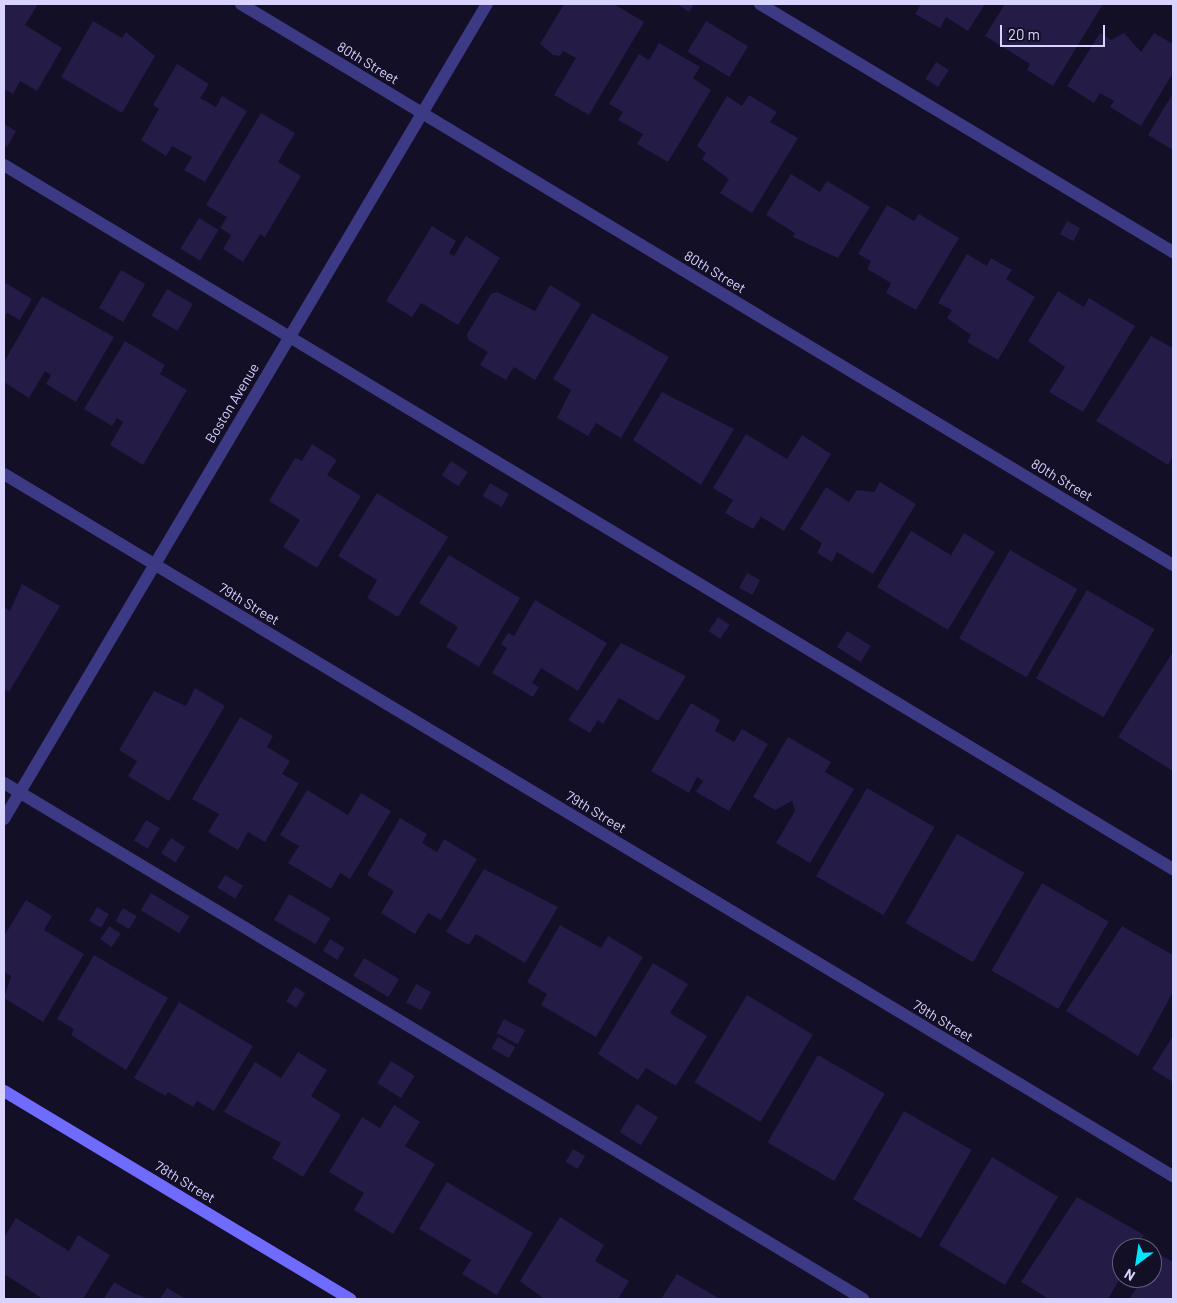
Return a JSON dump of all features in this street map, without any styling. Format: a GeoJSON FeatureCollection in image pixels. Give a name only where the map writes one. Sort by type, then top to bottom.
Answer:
{"type":"FeatureCollection","features":[{"type":"Feature","properties":{"kind":"street","name":"80th Street"},"geometry":{"type":"LineString","coordinates":[[240,4],[1173,565]]}},
{"type":"Feature","properties":{"kind":"street","name":"Boston Avenue"},"geometry":{"type":"LineString","coordinates":[[4,819],[153,564],[487,4]]}},
{"type":"Feature","properties":{"kind":"street"},"geometry":{"type":"LineString","coordinates":[[760,4],[1173,252]]}},
{"type":"Feature","properties":{"kind":"street"},"geometry":{"type":"LineString","coordinates":[[4,165],[1173,869]]}},
{"type":"Feature","properties":{"kind":"street","name":"79th Street"},"geometry":{"type":"LineString","coordinates":[[4,474],[1173,1176]]}},
{"type":"Feature","properties":{"kind":"street"},"geometry":{"type":"LineString","coordinates":[[4,783],[863,1299]]}},
{"type":"Feature","properties":{"kind":"street","name":"78th Street"},"geometry":{"type":"LineString","coordinates":[[4,1091],[350,1299]]}},
{"type":"Feature","properties":{"kind":"building"},"geometry":{"type":"Polygon","coordinates":[[[4,4],[38,4],[25,25],[62,48],[37,91],[20,81],[13,94],[4,89],[4,4]]]}},
{"type":"Feature","properties":{"kind":"building"},"geometry":{"type":"Polygon","coordinates":[[[564,4],[614,4],[644,22],[589,115],[554,95],[576,58],[563,51],[560,56],[553,55],[540,44],[564,4]]]}},
{"type":"Feature","properties":{"kind":"building"},"geometry":{"type":"Polygon","coordinates":[[[677,4],[694,4],[689,12],[677,4]]]}},
{"type":"Feature","properties":{"kind":"building"},"geometry":{"type":"Polygon","coordinates":[[[921,4],[985,4],[968,31],[946,17],[940,28],[915,14],[921,4]]]}},
{"type":"Feature","properties":{"kind":"building"},"geometry":{"type":"Polygon","coordinates":[[[1005,4],[1103,4],[1053,86],[1027,70],[1030,64],[985,36],[1005,4]]]}},
{"type":"Feature","properties":{"kind":"building"},"geometry":{"type":"Polygon","coordinates":[[[93,21],[122,38],[126,32],[155,56],[122,113],[61,77],[93,21]]]}},
{"type":"Feature","properties":{"kind":"building"},"geometry":{"type":"Polygon","coordinates":[[[706,21],[748,46],[729,77],[687,52],[706,21]]]}},
{"type":"Feature","properties":{"kind":"building"},"geometry":{"type":"Polygon","coordinates":[[[1100,33],[1111,40],[1124,33],[1141,52],[1154,33],[1173,44],[1173,73],[1141,126],[1110,107],[1114,101],[1100,93],[1094,103],[1067,86],[1100,33]]]}},
{"type":"Feature","properties":{"kind":"building"},"geometry":{"type":"Polygon","coordinates":[[[659,43],[700,67],[693,78],[711,90],[668,162],[637,144],[643,134],[618,120],[623,112],[609,104],[639,54],[649,60],[659,43]]]}},
{"type":"Feature","properties":{"kind":"building"},"geometry":{"type":"Polygon","coordinates":[[[936,62],[949,70],[938,87],[925,79],[936,62]]]}},
{"type":"Feature","properties":{"kind":"building"},"geometry":{"type":"Polygon","coordinates":[[[177,64],[209,84],[200,98],[216,107],[222,96],[247,111],[205,182],[184,170],[192,157],[172,146],[166,156],[141,140],[159,109],[153,105],[177,64]]]}},
{"type":"Feature","properties":{"kind":"building"},"geometry":{"type":"Polygon","coordinates":[[[1173,93],[1173,150],[1148,135],[1173,93]]]}},
{"type":"Feature","properties":{"kind":"building"},"geometry":{"type":"Polygon","coordinates":[[[749,95],[777,112],[770,122],[798,138],[752,213],[720,193],[729,179],[702,159],[706,153],[697,146],[727,96],[742,106],[749,95]]]}},
{"type":"Feature","properties":{"kind":"building"},"geometry":{"type":"Polygon","coordinates":[[[261,113],[295,133],[278,162],[301,176],[265,237],[260,234],[243,262],[223,249],[231,235],[220,228],[227,217],[206,205],[261,113]]]}},
{"type":"Feature","properties":{"kind":"building"},"geometry":{"type":"Polygon","coordinates":[[[4,124],[16,131],[7,147],[4,145],[4,124]]]}},
{"type":"Feature","properties":{"kind":"building"},"geometry":{"type":"Polygon","coordinates":[[[791,174],[820,192],[827,181],[870,207],[838,258],[793,237],[795,233],[766,215],[791,174]]]}},
{"type":"Feature","properties":{"kind":"building"},"geometry":{"type":"Polygon","coordinates":[[[887,205],[914,221],[919,214],[959,238],[916,310],[886,293],[891,283],[867,269],[871,261],[858,254],[887,205]]]}},
{"type":"Feature","properties":{"kind":"building"},"geometry":{"type":"Polygon","coordinates":[[[199,218],[219,230],[200,261],[180,249],[199,218]]]}},
{"type":"Feature","properties":{"kind":"building"},"geometry":{"type":"Polygon","coordinates":[[[1067,221],[1080,228],[1073,241],[1060,234],[1067,221]]]}},
{"type":"Feature","properties":{"kind":"building"},"geometry":{"type":"Polygon","coordinates":[[[432,226],[456,241],[449,253],[454,256],[466,236],[500,258],[458,325],[421,303],[412,317],[386,301],[432,226]]]}},
{"type":"Feature","properties":{"kind":"building"},"geometry":{"type":"Polygon","coordinates":[[[967,254],[987,266],[991,258],[1012,270],[1006,279],[1035,297],[998,360],[967,342],[971,335],[947,318],[952,310],[938,303],[967,254]]]}},
{"type":"Feature","properties":{"kind":"building"},"geometry":{"type":"Polygon","coordinates":[[[121,270],[145,284],[123,322],[99,308],[121,270]]]}},
{"type":"Feature","properties":{"kind":"building"},"geometry":{"type":"Polygon","coordinates":[[[4,282],[32,299],[20,320],[7,313],[4,317],[4,282]]]}},
{"type":"Feature","properties":{"kind":"building"},"geometry":{"type":"Polygon","coordinates":[[[550,285],[581,304],[535,380],[514,367],[506,380],[480,365],[488,352],[468,340],[467,334],[491,294],[497,292],[535,311],[550,285]]]}},
{"type":"Feature","properties":{"kind":"building"},"geometry":{"type":"Polygon","coordinates":[[[167,289],[193,304],[177,331],[152,316],[167,289]]]}},
{"type":"Feature","properties":{"kind":"building"},"geometry":{"type":"Polygon","coordinates":[[[1058,291],[1084,307],[1089,298],[1135,326],[1083,412],[1049,392],[1065,367],[1028,341],[1058,291]]]}},
{"type":"Feature","properties":{"kind":"building"},"geometry":{"type":"Polygon","coordinates":[[[42,296],[114,337],[76,402],[46,384],[51,375],[45,371],[29,398],[4,382],[4,362],[42,296]]]}},
{"type":"Feature","properties":{"kind":"building"},"geometry":{"type":"Polygon","coordinates":[[[592,313],[669,357],[621,438],[596,423],[588,436],[557,418],[571,390],[553,379],[592,313]]]}},
{"type":"Feature","properties":{"kind":"building"},"geometry":{"type":"Polygon","coordinates":[[[1151,336],[1173,348],[1173,456],[1168,465],[1096,421],[1151,336]]]}},
{"type":"Feature","properties":{"kind":"building"},"geometry":{"type":"Polygon","coordinates":[[[125,341],[165,365],[160,374],[187,390],[143,465],[110,445],[123,422],[117,418],[112,426],[84,409],[125,341]]]}},
{"type":"Feature","properties":{"kind":"building"},"geometry":{"type":"Polygon","coordinates":[[[662,392],[734,429],[701,485],[633,440],[662,392]]]}},
{"type":"Feature","properties":{"kind":"building"},"geometry":{"type":"Polygon","coordinates":[[[746,434],[787,459],[802,435],[831,454],[784,531],[761,517],[753,529],[725,513],[733,500],[713,488],[746,434]]]}},
{"type":"Feature","properties":{"kind":"building"},"geometry":{"type":"Polygon","coordinates":[[[312,444],[337,460],[327,475],[361,496],[317,568],[283,547],[300,520],[269,501],[295,458],[302,461],[312,444]]]}},
{"type":"Feature","properties":{"kind":"building"},"geometry":{"type":"Polygon","coordinates":[[[451,461],[468,472],[459,486],[442,475],[451,461]]]}},
{"type":"Feature","properties":{"kind":"building"},"geometry":{"type":"Polygon","coordinates":[[[880,482],[916,504],[873,574],[837,552],[832,562],[817,553],[822,543],[800,529],[826,487],[849,502],[857,490],[874,492],[880,482]]]}},
{"type":"Feature","properties":{"kind":"building"},"geometry":{"type":"Polygon","coordinates":[[[490,483],[509,494],[502,507],[482,496],[490,483]]]}},
{"type":"Feature","properties":{"kind":"building"},"geometry":{"type":"Polygon","coordinates":[[[377,493],[448,537],[398,617],[367,598],[377,580],[338,556],[377,493]]]}},
{"type":"Feature","properties":{"kind":"building"},"geometry":{"type":"Polygon","coordinates":[[[911,531],[951,555],[964,533],[995,552],[948,630],[877,587],[911,531]]]}},
{"type":"Feature","properties":{"kind":"building"},"geometry":{"type":"Polygon","coordinates":[[[1010,550],[1078,589],[1027,677],[959,638],[1010,550]]]}},
{"type":"Feature","properties":{"kind":"building"},"geometry":{"type":"Polygon","coordinates":[[[449,555],[520,598],[479,667],[446,647],[458,627],[419,603],[449,555]]]}},
{"type":"Feature","properties":{"kind":"building"},"geometry":{"type":"Polygon","coordinates":[[[747,573],[760,580],[752,595],[739,588],[747,573]]]}},
{"type":"Feature","properties":{"kind":"building"},"geometry":{"type":"Polygon","coordinates":[[[22,584],[60,606],[9,692],[4,689],[4,607],[10,611],[22,584]]]}},
{"type":"Feature","properties":{"kind":"building"},"geometry":{"type":"Polygon","coordinates":[[[1087,590],[1155,629],[1104,717],[1036,678],[1087,590]]]}},
{"type":"Feature","properties":{"kind":"building"},"geometry":{"type":"Polygon","coordinates":[[[535,600],[607,643],[578,691],[541,668],[532,683],[539,687],[533,697],[492,673],[507,648],[501,644],[508,633],[514,636],[535,600]]]}},
{"type":"Feature","properties":{"kind":"building"},"geometry":{"type":"Polygon","coordinates":[[[718,617],[730,625],[720,639],[708,631],[718,617]]]}},
{"type":"Feature","properties":{"kind":"building"},"geometry":{"type":"Polygon","coordinates":[[[847,631],[871,646],[861,662],[837,647],[847,631]]]}},
{"type":"Feature","properties":{"kind":"building"},"geometry":{"type":"Polygon","coordinates":[[[621,643],[686,676],[658,721],[619,698],[603,724],[598,720],[590,733],[568,720],[621,643]]]}},
{"type":"Feature","properties":{"kind":"building"},"geometry":{"type":"Polygon","coordinates":[[[1173,652],[1173,771],[1118,737],[1173,652]]]}},
{"type":"Feature","properties":{"kind":"building"},"geometry":{"type":"Polygon","coordinates":[[[195,688],[225,706],[169,801],[128,776],[137,761],[119,750],[154,691],[186,706],[195,688]]]}},
{"type":"Feature","properties":{"kind":"building"},"geometry":{"type":"Polygon","coordinates":[[[691,703],[720,720],[715,731],[734,742],[742,729],[768,744],[729,811],[696,792],[703,781],[697,777],[689,793],[651,771],[691,703]]]}},
{"type":"Feature","properties":{"kind":"building"},"geometry":{"type":"Polygon","coordinates":[[[240,717],[273,736],[267,747],[290,761],[282,774],[299,783],[265,842],[248,832],[238,850],[208,832],[219,814],[192,799],[240,717]]]}},
{"type":"Feature","properties":{"kind":"building"},"geometry":{"type":"Polygon","coordinates":[[[788,737],[831,762],[825,772],[854,789],[810,863],[776,843],[795,811],[792,801],[775,810],[753,797],[788,737]]]}},
{"type":"Feature","properties":{"kind":"building"},"geometry":{"type":"Polygon","coordinates":[[[867,788],[935,827],[884,915],[816,876],[867,788]]]}},
{"type":"Feature","properties":{"kind":"building"},"geometry":{"type":"Polygon","coordinates":[[[307,790],[348,815],[361,793],[391,811],[350,879],[340,873],[331,889],[288,863],[299,846],[280,835],[307,790]]]}},
{"type":"Feature","properties":{"kind":"building"},"geometry":{"type":"Polygon","coordinates":[[[400,818],[427,834],[422,843],[437,852],[444,839],[477,859],[441,920],[428,913],[415,934],[381,913],[394,891],[367,875],[400,818]]]}},
{"type":"Feature","properties":{"kind":"building"},"geometry":{"type":"Polygon","coordinates":[[[146,820],[160,828],[148,849],[134,841],[146,820]]]}},
{"type":"Feature","properties":{"kind":"building"},"geometry":{"type":"Polygon","coordinates":[[[957,834],[1025,873],[973,962],[906,923],[957,834]]]}},
{"type":"Feature","properties":{"kind":"building"},"geometry":{"type":"Polygon","coordinates":[[[171,838],[185,847],[175,862],[161,853],[171,838]]]}},
{"type":"Feature","properties":{"kind":"building"},"geometry":{"type":"Polygon","coordinates":[[[484,869],[558,907],[525,963],[476,934],[469,945],[446,932],[484,869]]]}},
{"type":"Feature","properties":{"kind":"building"},"geometry":{"type":"Polygon","coordinates":[[[225,875],[243,886],[235,899],[217,888],[225,875]]]}},
{"type":"Feature","properties":{"kind":"building"},"geometry":{"type":"Polygon","coordinates":[[[1042,883],[1109,922],[1058,1009],[992,970],[1042,883]]]}},
{"type":"Feature","properties":{"kind":"building"},"geometry":{"type":"Polygon","coordinates":[[[151,893],[190,916],[179,933],[141,910],[151,893]]]}},
{"type":"Feature","properties":{"kind":"building"},"geometry":{"type":"Polygon","coordinates":[[[289,894],[331,918],[316,944],[274,920],[289,894]]]}},
{"type":"Feature","properties":{"kind":"building"},"geometry":{"type":"Polygon","coordinates":[[[26,900],[52,916],[44,930],[84,954],[43,1022],[4,998],[11,976],[4,972],[4,936],[26,900]]]}},
{"type":"Feature","properties":{"kind":"building"},"geometry":{"type":"Polygon","coordinates":[[[97,907],[109,914],[101,928],[89,921],[97,907]]]}},
{"type":"Feature","properties":{"kind":"building"},"geometry":{"type":"Polygon","coordinates":[[[123,908],[137,916],[129,929],[116,921],[123,908]]]}},
{"type":"Feature","properties":{"kind":"building"},"geometry":{"type":"Polygon","coordinates":[[[560,925],[601,948],[608,936],[643,957],[596,1037],[541,1005],[547,994],[527,982],[560,925]]]}},
{"type":"Feature","properties":{"kind":"building"},"geometry":{"type":"Polygon","coordinates":[[[109,926],[121,934],[112,947],[100,939],[109,926]]]}},
{"type":"Feature","properties":{"kind":"building"},"geometry":{"type":"Polygon","coordinates":[[[1122,926],[1173,955],[1173,992],[1138,1056],[1066,1011],[1122,926]]]}},
{"type":"Feature","properties":{"kind":"building"},"geometry":{"type":"Polygon","coordinates":[[[330,939],[345,948],[337,960],[323,951],[330,939]]]}},
{"type":"Feature","properties":{"kind":"building"},"geometry":{"type":"Polygon","coordinates":[[[94,955],[168,998],[126,1070],[71,1035],[74,1029],[57,1019],[94,955]]]}},
{"type":"Feature","properties":{"kind":"building"},"geometry":{"type":"Polygon","coordinates":[[[364,958],[399,979],[388,997],[353,976],[364,958]]]}},
{"type":"Feature","properties":{"kind":"building"},"geometry":{"type":"Polygon","coordinates":[[[653,963],[688,984],[670,1013],[707,1036],[676,1086],[646,1068],[638,1080],[598,1054],[653,963]]]}},
{"type":"Feature","properties":{"kind":"building"},"geometry":{"type":"Polygon","coordinates":[[[416,984],[431,992],[421,1011],[406,1003],[416,984]]]}},
{"type":"Feature","properties":{"kind":"building"},"geometry":{"type":"Polygon","coordinates":[[[295,987],[305,993],[297,1008],[286,1002],[295,987]]]}},
{"type":"Feature","properties":{"kind":"building"},"geometry":{"type":"Polygon","coordinates":[[[747,995],[813,1035],[760,1122],[694,1082],[747,995]]]}},
{"type":"Feature","properties":{"kind":"building"},"geometry":{"type":"Polygon","coordinates":[[[179,1002],[253,1046],[214,1111],[197,1101],[193,1107],[168,1092],[166,1096],[134,1078],[179,1002]]]}},
{"type":"Feature","properties":{"kind":"building"},"geometry":{"type":"Polygon","coordinates":[[[504,1019],[525,1030],[518,1044],[496,1033],[504,1019]]]}},
{"type":"Feature","properties":{"kind":"building"},"geometry":{"type":"Polygon","coordinates":[[[1173,1036],[1173,1082],[1152,1069],[1173,1036]]]}},
{"type":"Feature","properties":{"kind":"building"},"geometry":{"type":"Polygon","coordinates":[[[498,1037],[515,1047],[509,1058],[492,1048],[498,1037]]]}},
{"type":"Feature","properties":{"kind":"building"},"geometry":{"type":"Polygon","coordinates":[[[298,1052],[327,1070],[311,1096],[341,1115],[303,1177],[272,1158],[281,1143],[224,1112],[255,1062],[281,1078],[298,1052]]]}},
{"type":"Feature","properties":{"kind":"building"},"geometry":{"type":"Polygon","coordinates":[[[818,1055],[885,1094],[834,1181],[768,1142],[818,1055]]]}},
{"type":"Feature","properties":{"kind":"building"},"geometry":{"type":"Polygon","coordinates":[[[391,1061],[415,1076],[401,1098],[377,1083],[391,1061]]]}},
{"type":"Feature","properties":{"kind":"building"},"geometry":{"type":"Polygon","coordinates":[[[637,1104],[658,1117],[641,1145],[620,1132],[637,1104]]]}},
{"type":"Feature","properties":{"kind":"building"},"geometry":{"type":"Polygon","coordinates":[[[394,1105],[420,1122],[405,1146],[435,1164],[393,1234],[354,1210],[364,1193],[329,1172],[362,1117],[380,1128],[394,1105]]]}},
{"type":"Feature","properties":{"kind":"building"},"geometry":{"type":"Polygon","coordinates":[[[904,1111],[972,1150],[921,1238],[853,1199],[904,1111]]]}},
{"type":"Feature","properties":{"kind":"building"},"geometry":{"type":"Polygon","coordinates":[[[573,1149],[585,1156],[578,1169],[566,1162],[573,1149]]]}},
{"type":"Feature","properties":{"kind":"building"},"geometry":{"type":"Polygon","coordinates":[[[992,1157],[1058,1197],[1005,1285],[939,1245],[992,1157]]]}},
{"type":"Feature","properties":{"kind":"building"},"geometry":{"type":"Polygon","coordinates":[[[447,1182],[533,1233],[497,1295],[462,1274],[471,1260],[419,1229],[447,1182]]]}},
{"type":"Feature","properties":{"kind":"building"},"geometry":{"type":"Polygon","coordinates":[[[1077,1197],[1144,1235],[1142,1238],[1112,1238],[1112,1288],[1114,1288],[1108,1299],[1049,1299],[1021,1282],[1077,1197]]]}},
{"type":"Feature","properties":{"kind":"building"},"geometry":{"type":"Polygon","coordinates":[[[560,1217],[604,1245],[595,1261],[629,1281],[618,1299],[544,1299],[520,1281],[560,1217]]]}},
{"type":"Feature","properties":{"kind":"building"},"geometry":{"type":"Polygon","coordinates":[[[16,1218],[69,1251],[78,1235],[110,1255],[83,1299],[43,1299],[4,1274],[4,1238],[16,1218]]]}},
{"type":"Feature","properties":{"kind":"building"},"geometry":{"type":"Polygon","coordinates":[[[1162,1256],[1173,1262],[1173,1299],[1129,1299],[1136,1288],[1162,1288],[1162,1256]]]}},
{"type":"Feature","properties":{"kind":"building"},"geometry":{"type":"Polygon","coordinates":[[[677,1274],[720,1299],[661,1299],[677,1274]]]}},
{"type":"Feature","properties":{"kind":"building"},"geometry":{"type":"Polygon","coordinates":[[[114,1282],[131,1292],[149,1299],[104,1299],[114,1282]]]}},
{"type":"Feature","properties":{"kind":"building"},"geometry":{"type":"Polygon","coordinates":[[[167,1288],[186,1299],[160,1299],[167,1288]]]}}]}
